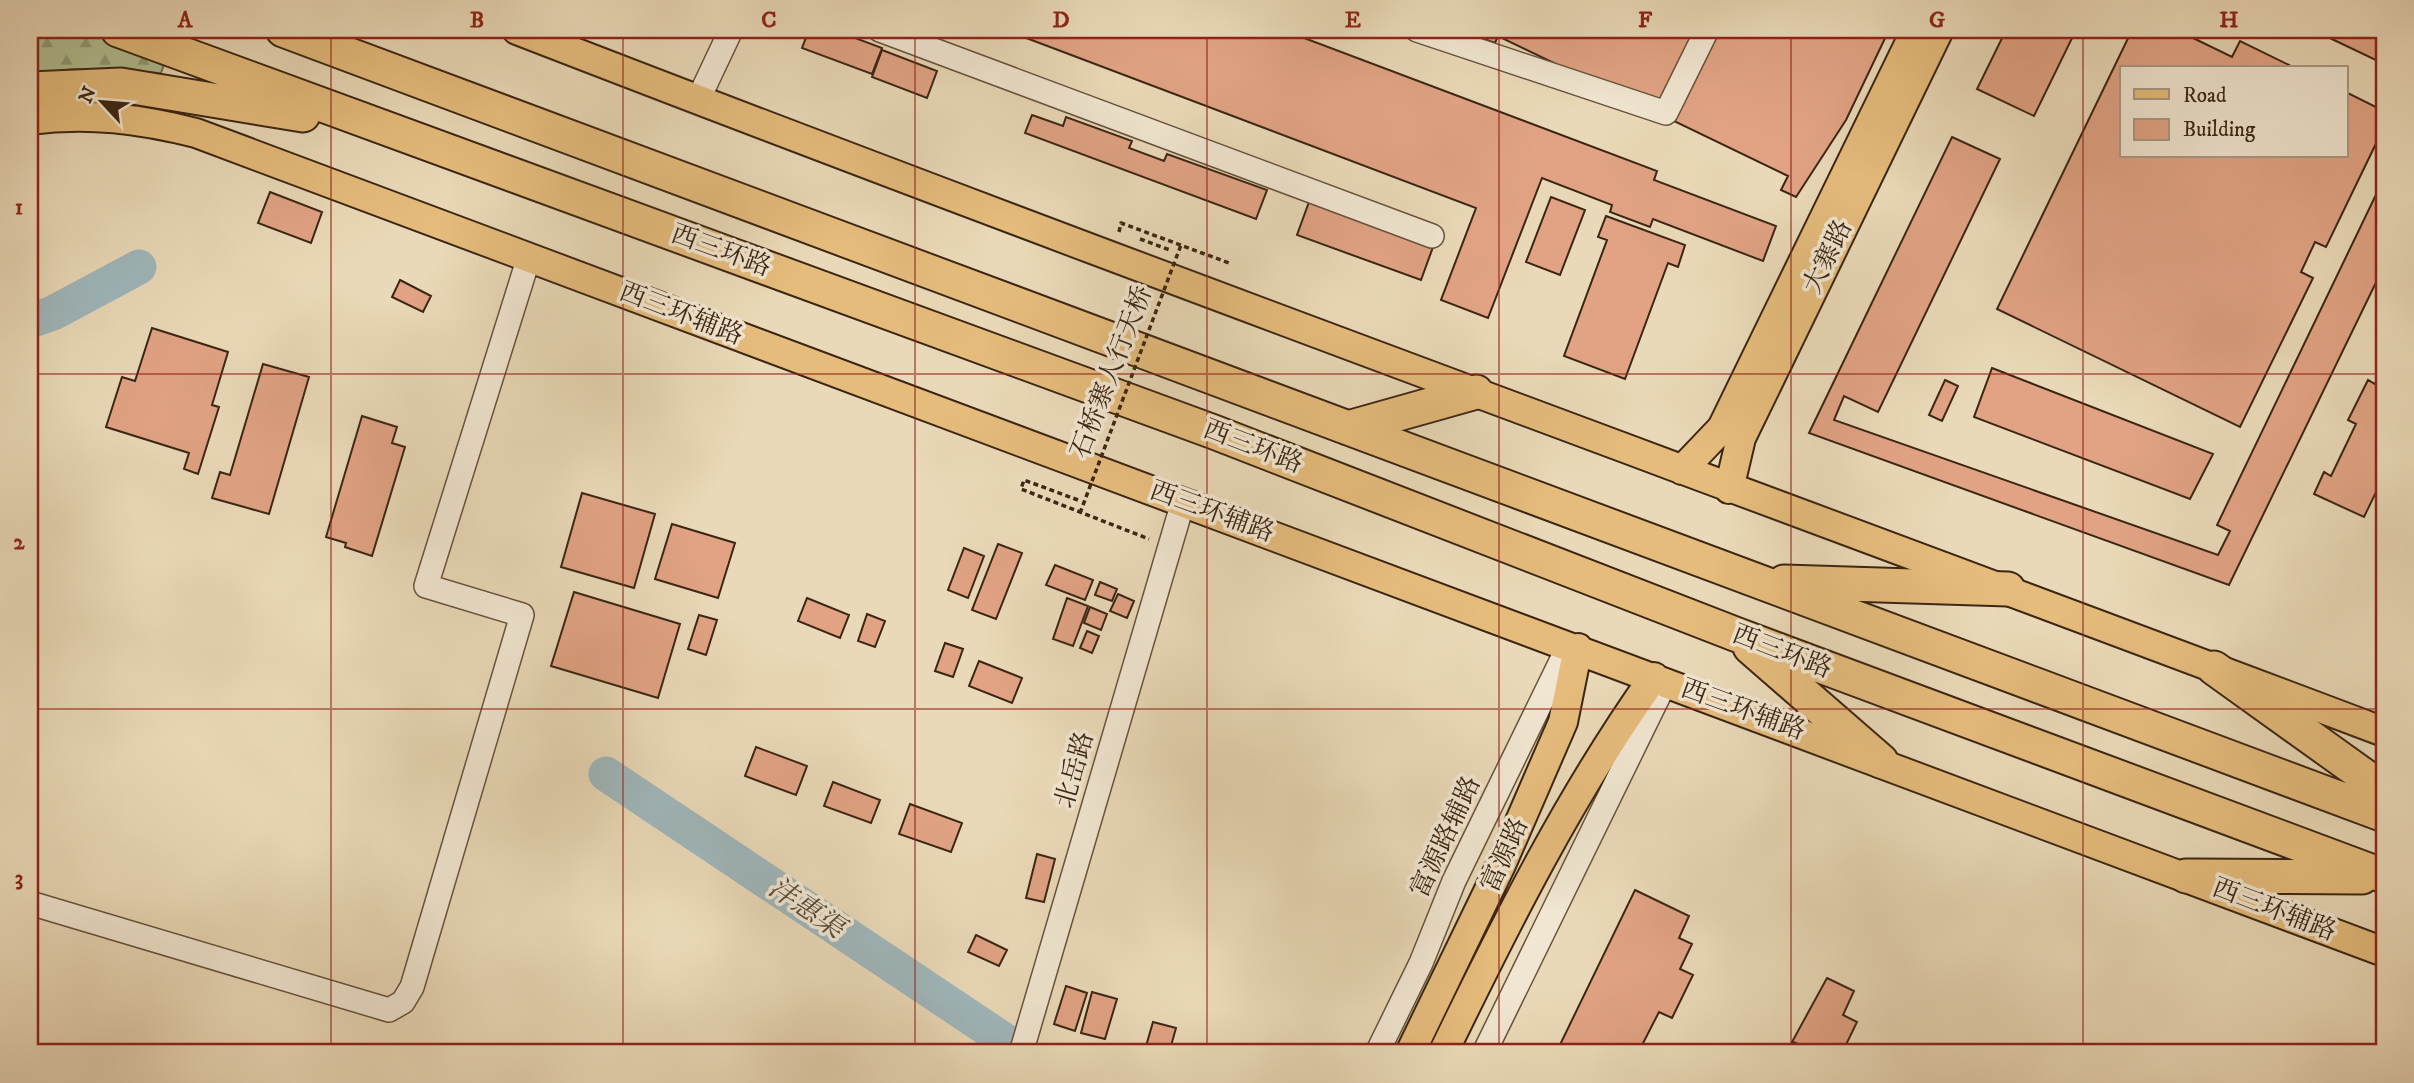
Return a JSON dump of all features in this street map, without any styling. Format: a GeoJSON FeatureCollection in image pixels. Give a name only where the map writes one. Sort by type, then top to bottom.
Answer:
{"type":"FeatureCollection","features":[{"type":"Feature","properties":{"kind":"highway","name":"西三环路"},"geometry":{"type":"LineString","coordinates":[[118,30],[1214,432],[1735,634],[2384,877]]}},
{"type":"Feature","properties":{"kind":"highway","name":"西三环路"},"geometry":{"type":"LineString","coordinates":[[283,30],[2384,815]]}},
{"type":"Feature","properties":{"kind":"highway"},"geometry":{"type":"LineString","coordinates":[[350,30],[489,109]]}},
{"type":"Feature","properties":{"kind":"highway"},"geometry":{"type":"LineString","coordinates":[[30,89],[121,85],[172,91],[392,131]]}},
{"type":"Feature","properties":{"kind":"highway"},"geometry":{"type":"LineString","coordinates":[[1348,428],[1476,392]]}},
{"type":"Feature","properties":{"kind":"highway"},"geometry":{"type":"LineString","coordinates":[[1753,581],[2008,589]]}},
{"type":"Feature","properties":{"kind":"highway"},"geometry":{"type":"LineString","coordinates":[[1735,634],[1881,761]]}},
{"type":"Feature","properties":{"kind":"highway"},"geometry":{"type":"LineString","coordinates":[[2214,668],[2384,790]]}},
{"type":"Feature","properties":{"kind":"highway"},"geometry":{"type":"LineString","coordinates":[[2186,876],[2384,877]]}},
{"type":"Feature","properties":{"kind":"main road"},"geometry":{"type":"LineString","coordinates":[[517,30],[1729,489],[2008,589],[2384,732]]}},
{"type":"Feature","properties":{"kind":"main road","name":"大寨路"},"geometry":{"type":"LineString","coordinates":[[1682,470],[1722,428],[1916,30]]}},
{"type":"Feature","properties":{"kind":"main road","name":"大寨路"},"geometry":{"type":"LineString","coordinates":[[1729,489],[1741,438],[1939,30]]}},
{"type":"Feature","properties":{"kind":"main road","name":"西三环辅路"},"geometry":{"type":"LineString","coordinates":[[30,120],[90,116],[150,121],[196,133],[1881,761],[2384,953]]}},
{"type":"Feature","properties":{"kind":"main road","name":"富源路"},"geometry":{"type":"LineString","coordinates":[[1410,1053],[1501,865],[1563,722],[1574,647]]}},
{"type":"Feature","properties":{"kind":"main road","name":"富源路"},"geometry":{"type":"LineString","coordinates":[[1443,1053],[1514,907],[1607,743],[1660,679]]}},
{"type":"Feature","properties":{"kind":"street"},"geometry":{"type":"LineString","coordinates":[[698,100],[731,30]]}},
{"type":"Feature","properties":{"kind":"street"},"geometry":{"type":"LineString","coordinates":[[880,30],[1432,236]]}},
{"type":"Feature","properties":{"kind":"street"},"geometry":{"type":"LineString","coordinates":[[1417,30],[1666,113],[1707,30]]}},
{"type":"Feature","properties":{"kind":"street"},"geometry":{"type":"LineString","coordinates":[[30,903],[389,1010],[403,1002],[412,987],[522,615],[426,586],[528,257]]}},
{"type":"Feature","properties":{"kind":"street","name":"北岳路"},"geometry":{"type":"LineString","coordinates":[[1021,1053],[1183,502]]}},
{"type":"Feature","properties":{"kind":"street","name":"富源路辅路"},"geometry":{"type":"LineString","coordinates":[[1377,1053],[1421,963],[1454,881],[1574,647]]}},
{"type":"Feature","properties":{"kind":"street"},"geometry":{"type":"LineString","coordinates":[[1483,1053],[1660,679]]}},
{"type":"Feature","properties":{"kind":"path"},"geometry":{"type":"LineString","coordinates":[[1170,250],[1117,232],[1121,223],[1229,263]]}},
{"type":"Feature","properties":{"kind":"path","name":"石桥寨人行天桥"},"geometry":{"type":"LineString","coordinates":[[1080,513],[1181,245]]}},
{"type":"Feature","properties":{"kind":"path"},"geometry":{"type":"LineString","coordinates":[[1078,500],[1024,480],[1021,489],[1149,539]]}},
{"type":"Feature","properties":{"kind":"green space"},"geometry":{"type":"Polygon","coordinates":[[[30,30],[176,30],[161,73],[73,69],[30,75],[30,30]]]}},
{"type":"Feature","properties":{"kind":"building"},"geometry":{"type":"Polygon","coordinates":[[[809,30],[834,30],[882,48],[872,74],[802,48],[809,30]]]}},
{"type":"Feature","properties":{"kind":"building"},"geometry":{"type":"Polygon","coordinates":[[[1005,30],[1283,30],[1657,171],[1654,180],[1776,226],[1763,261],[1653,219],[1650,227],[1610,212],[1612,205],[1542,178],[1488,318],[1441,300],[1476,208],[1005,30]]]}},
{"type":"Feature","properties":{"kind":"building"},"geometry":{"type":"Polygon","coordinates":[[[1459,30],[1889,30],[1846,120],[1796,197],[1781,190],[1788,176],[1498,36],[1495,43],[1459,30]]]}},
{"type":"Feature","properties":{"kind":"building"},"geometry":{"type":"Polygon","coordinates":[[[2006,30],[2076,30],[2034,116],[1977,89],[2006,30]]]}},
{"type":"Feature","properties":{"kind":"building"},"geometry":{"type":"Polygon","coordinates":[[[2132,30],[2195,30],[2191,37],[2232,57],[2240,41],[2289,65],[2120,66],[2120,158],[2348,158],[2348,93],[2384,111],[2381,123],[2384,127],[2326,247],[2315,242],[2301,272],[2313,278],[2240,427],[1997,309],[2132,30]]]}},
{"type":"Feature","properties":{"kind":"building"},"geometry":{"type":"Polygon","coordinates":[[[2313,30],[2376,30],[2384,34],[2384,64],[2313,30]]]}},
{"type":"Feature","properties":{"kind":"building"},"geometry":{"type":"Polygon","coordinates":[[[882,50],[937,71],[927,98],[872,77],[882,50]]]}},
{"type":"Feature","properties":{"kind":"building"},"geometry":{"type":"Polygon","coordinates":[[[1032,115],[1063,126],[1066,117],[1132,141],[1129,148],[1164,161],[1167,154],[1267,190],[1256,219],[1025,133],[1032,115]]]}},
{"type":"Feature","properties":{"kind":"building"},"geometry":{"type":"Polygon","coordinates":[[[1952,137],[2000,159],[1878,412],[1844,396],[1834,420],[2218,555],[2230,531],[2217,525],[2384,178],[2384,266],[2229,585],[1809,433],[1952,137]]]}},
{"type":"Feature","properties":{"kind":"building"},"geometry":{"type":"Polygon","coordinates":[[[270,192],[322,212],[311,243],[258,223],[270,192]]]}},
{"type":"Feature","properties":{"kind":"building"},"geometry":{"type":"Polygon","coordinates":[[[1551,197],[1585,210],[1560,275],[1526,262],[1551,197]]]}},
{"type":"Feature","properties":{"kind":"building"},"geometry":{"type":"Polygon","coordinates":[[[1309,202],[1433,247],[1421,280],[1297,235],[1309,202]]]}},
{"type":"Feature","properties":{"kind":"building"},"geometry":{"type":"Polygon","coordinates":[[[1606,216],[1685,245],[1678,267],[1668,263],[1625,379],[1564,356],[1607,240],[1598,237],[1606,216]]]}},
{"type":"Feature","properties":{"kind":"building"},"geometry":{"type":"Polygon","coordinates":[[[400,280],[431,296],[423,312],[392,297],[400,280]]]}},
{"type":"Feature","properties":{"kind":"building"},"geometry":{"type":"Polygon","coordinates":[[[152,328],[228,352],[212,405],[219,407],[198,474],[184,469],[189,453],[106,427],[122,377],[135,381],[152,328]]]}},
{"type":"Feature","properties":{"kind":"building"},"geometry":{"type":"Polygon","coordinates":[[[263,364],[309,377],[269,514],[212,498],[220,472],[230,475],[263,364]]]}},
{"type":"Feature","properties":{"kind":"building"},"geometry":{"type":"Polygon","coordinates":[[[2384,365],[2384,483],[2381,489],[2378,488],[2364,517],[2314,494],[2324,472],[2331,476],[2356,424],[2348,420],[2368,380],[2375,384],[2384,365]]]}},
{"type":"Feature","properties":{"kind":"building"},"geometry":{"type":"Polygon","coordinates":[[[1992,368],[2213,454],[2190,499],[1974,417],[1992,368]]]}},
{"type":"Feature","properties":{"kind":"building"},"geometry":{"type":"Polygon","coordinates":[[[1945,380],[1958,386],[1942,421],[1929,415],[1945,380]]]}},
{"type":"Feature","properties":{"kind":"building"},"geometry":{"type":"Polygon","coordinates":[[[362,416],[397,427],[392,443],[405,447],[372,556],[326,537],[362,416]]]}},
{"type":"Feature","properties":{"kind":"building"},"geometry":{"type":"Polygon","coordinates":[[[582,493],[655,514],[634,588],[561,567],[582,493]]]}},
{"type":"Feature","properties":{"kind":"building"},"geometry":{"type":"Polygon","coordinates":[[[672,524],[735,543],[718,598],[655,579],[672,524]]]}},
{"type":"Feature","properties":{"kind":"building"},"geometry":{"type":"Polygon","coordinates":[[[998,544],[1022,553],[996,619],[972,610],[998,544]]]}},
{"type":"Feature","properties":{"kind":"building"},"geometry":{"type":"Polygon","coordinates":[[[964,548],[984,556],[968,598],[948,590],[964,548]]]}},
{"type":"Feature","properties":{"kind":"building"},"geometry":{"type":"Polygon","coordinates":[[[1055,565],[1093,580],[1085,600],[1046,585],[1055,565]]]}},
{"type":"Feature","properties":{"kind":"building"},"geometry":{"type":"Polygon","coordinates":[[[1100,582],[1117,589],[1112,601],[1095,595],[1100,582]]]}},
{"type":"Feature","properties":{"kind":"building"},"geometry":{"type":"Polygon","coordinates":[[[574,592],[680,624],[658,698],[551,666],[574,592]]]}},
{"type":"Feature","properties":{"kind":"building"},"geometry":{"type":"Polygon","coordinates":[[[1118,594],[1134,601],[1127,618],[1110,611],[1118,594]]]}},
{"type":"Feature","properties":{"kind":"building"},"geometry":{"type":"Polygon","coordinates":[[[807,598],[849,615],[840,638],[798,621],[807,598]]]}},
{"type":"Feature","properties":{"kind":"building"},"geometry":{"type":"Polygon","coordinates":[[[1067,598],[1088,606],[1073,646],[1053,639],[1067,598]]]}},
{"type":"Feature","properties":{"kind":"building"},"geometry":{"type":"Polygon","coordinates":[[[1090,607],[1107,614],[1101,630],[1084,623],[1090,607]]]}},
{"type":"Feature","properties":{"kind":"building"},"geometry":{"type":"Polygon","coordinates":[[[867,614],[885,621],[875,647],[858,641],[867,614]]]}},
{"type":"Feature","properties":{"kind":"building"},"geometry":{"type":"Polygon","coordinates":[[[699,615],[717,620],[706,655],[688,649],[699,615]]]}},
{"type":"Feature","properties":{"kind":"building"},"geometry":{"type":"Polygon","coordinates":[[[1087,631],[1099,636],[1092,653],[1080,648],[1087,631]]]}},
{"type":"Feature","properties":{"kind":"building"},"geometry":{"type":"Polygon","coordinates":[[[945,643],[963,649],[953,677],[935,671],[945,643]]]}},
{"type":"Feature","properties":{"kind":"building"},"geometry":{"type":"Polygon","coordinates":[[[979,661],[1022,678],[1012,703],[969,686],[979,661]]]}},
{"type":"Feature","properties":{"kind":"building"},"geometry":{"type":"Polygon","coordinates":[[[756,747],[807,766],[796,795],[745,776],[756,747]]]}},
{"type":"Feature","properties":{"kind":"building"},"geometry":{"type":"Polygon","coordinates":[[[833,782],[880,800],[871,823],[824,806],[833,782]]]}},
{"type":"Feature","properties":{"kind":"building"},"geometry":{"type":"Polygon","coordinates":[[[910,804],[962,823],[951,852],[899,834],[910,804]]]}},
{"type":"Feature","properties":{"kind":"building"},"geometry":{"type":"Polygon","coordinates":[[[1037,854],[1055,859],[1044,902],[1026,898],[1037,854]]]}},
{"type":"Feature","properties":{"kind":"building"},"geometry":{"type":"Polygon","coordinates":[[[1635,890],[1689,916],[1679,938],[1692,944],[1680,969],[1693,975],[1672,1018],[1659,1012],[1638,1053],[1556,1053],[1635,890]]]}},
{"type":"Feature","properties":{"kind":"building"},"geometry":{"type":"Polygon","coordinates":[[[976,935],[1007,950],[999,966],[968,952],[976,935]]]}},
{"type":"Feature","properties":{"kind":"building"},"geometry":{"type":"Polygon","coordinates":[[[1827,978],[1854,991],[1843,1015],[1857,1022],[1842,1053],[1791,1053],[1796,1043],[1792,1042],[1827,978]]]}},
{"type":"Feature","properties":{"kind":"building"},"geometry":{"type":"Polygon","coordinates":[[[1066,986],[1087,993],[1075,1031],[1054,1024],[1066,986]]]}},
{"type":"Feature","properties":{"kind":"building"},"geometry":{"type":"Polygon","coordinates":[[[1092,992],[1117,999],[1105,1039],[1081,1033],[1092,992]]]}},
{"type":"Feature","properties":{"kind":"building"},"geometry":{"type":"Polygon","coordinates":[[[1153,1022],[1176,1028],[1169,1053],[1144,1053],[1153,1022]]]}},
{"type":"Feature","properties":{"kind":"building"},"geometry":{"type":"Polygon","coordinates":[[[941,1048],[960,1053],[939,1053],[941,1048]]]}},
{"type":"Feature","properties":{"kind":"waterway","name":"沣惠渠"},"geometry":{"type":"LineString","coordinates":[[30,321],[53,313],[139,267]]}},
{"type":"Feature","properties":{"kind":"waterway","name":"沣惠渠"},"geometry":{"type":"LineString","coordinates":[[606,774],[1007,1042]]}}]}
